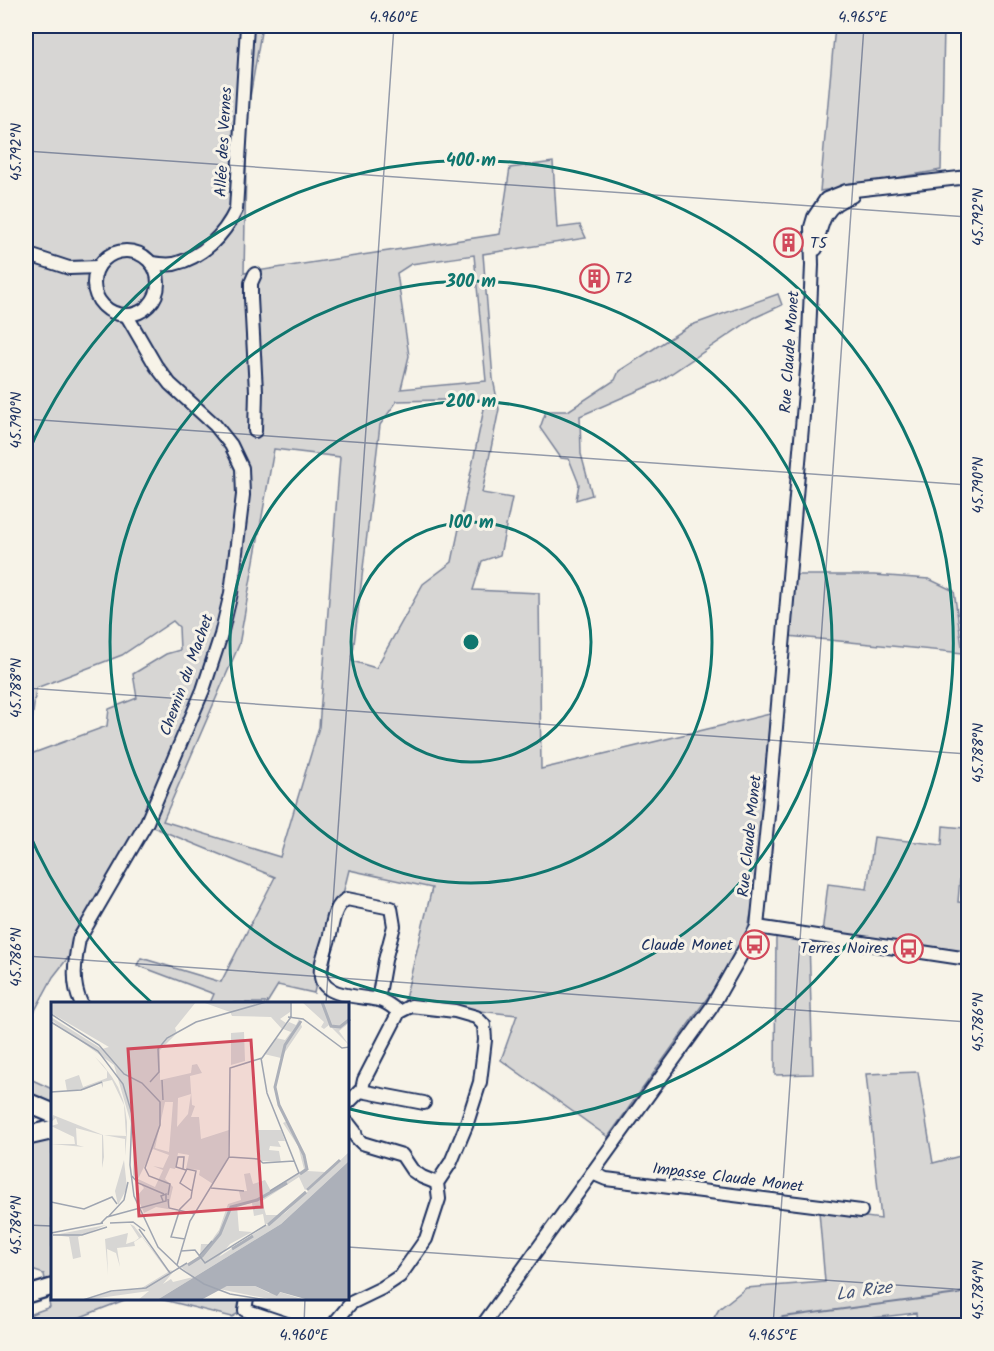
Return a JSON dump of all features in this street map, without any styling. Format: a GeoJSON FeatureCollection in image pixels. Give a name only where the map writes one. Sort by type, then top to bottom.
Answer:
{"type":"FeatureCollection","features":[{"type":"Feature","properties":{"kind":"highway"},"geometry":{"type":"LineString","coordinates":[[26,1102],[51,1113]]}},
{"type":"Feature","properties":{"kind":"highway"},"geometry":{"type":"LineString","coordinates":[[26,1136],[51,1130]]}},
{"type":"Feature","properties":{"kind":"main road"},"geometry":{"type":"LineString","coordinates":[[26,1295],[51,1287]]}},
{"type":"Feature","properties":{"kind":"street","name":"Allée des Vernes"},"geometry":{"type":"LineString","coordinates":[[151,263],[173,264],[198,254],[226,229],[236,210],[247,26]]}},
{"type":"Feature","properties":{"kind":"street","name":"Rue Claude Monet"},"geometry":{"type":"LineString","coordinates":[[482,1326],[711,1008],[757,927],[808,358],[812,265],[823,220],[830,208],[846,198],[870,190],[969,177]]}},
{"type":"Feature","properties":{"kind":"street"},"geometry":{"type":"LineString","coordinates":[[123,251],[134,252],[151,263],[158,282],[154,299],[141,312],[127,316],[117,315],[100,304],[93,286],[98,267],[104,259],[123,251]]}},
{"type":"Feature","properties":{"kind":"street"},"geometry":{"type":"LineString","coordinates":[[26,254],[69,268],[93,286]]}},
{"type":"Feature","properties":{"kind":"street","name":"Allée des Vernes"},"geometry":{"type":"LineString","coordinates":[[158,282],[173,264]]}},
{"type":"Feature","properties":{"kind":"street"},"geometry":{"type":"LineString","coordinates":[[69,268],[98,267]]}},
{"type":"Feature","properties":{"kind":"street"},"geometry":{"type":"LineString","coordinates":[[255,274],[251,283],[250,298],[256,392],[255,431]]}},
{"type":"Feature","properties":{"kind":"street"},"geometry":{"type":"LineString","coordinates":[[138,336],[141,312]]}},
{"type":"Feature","properties":{"kind":"street","name":"Chemin du Machet"},"geometry":{"type":"LineString","coordinates":[[81,1002],[74,975],[79,939],[147,822],[202,690],[221,635],[231,593],[243,495],[242,468],[231,445],[215,425],[170,384],[156,366],[127,316]]}},
{"type":"Feature","properties":{"kind":"street"},"geometry":{"type":"LineString","coordinates":[[378,1000],[394,926],[391,908],[347,899],[337,907],[321,978],[326,987],[337,992],[378,1000],[399,1012]]}},
{"type":"Feature","properties":{"kind":"street"},"geometry":{"type":"LineString","coordinates":[[757,927],[969,959]]}},
{"type":"Feature","properties":{"kind":"street"},"geometry":{"type":"LineString","coordinates":[[332,1326],[351,1303],[382,1288],[400,1276],[426,1239],[438,1199],[437,1183],[451,1162],[480,1082],[485,1040],[484,1025],[477,1017],[456,1011],[411,1006],[399,1012],[367,1073],[361,1091],[350,1101]]}},
{"type":"Feature","properties":{"kind":"street"},"geometry":{"type":"LineString","coordinates":[[361,1091],[424,1103]]}},
{"type":"Feature","properties":{"kind":"street"},"geometry":{"type":"LineString","coordinates":[[350,1126],[362,1143],[402,1155],[412,1170],[437,1183]]}},
{"type":"Feature","properties":{"kind":"street","name":"Impasse Claude Monet"},"geometry":{"type":"LineString","coordinates":[[592,1173],[606,1179],[861,1211]]}},
{"type":"Feature","properties":{"kind":"street"},"geometry":{"type":"LineString","coordinates":[[247,1300],[245,1310],[293,1326]]}},
{"type":"Feature","properties":{"kind":"shaded area"},"geometry":{"type":"Polygon","coordinates":[[[26,26],[262,26],[247,115],[244,273],[500,234],[510,168],[553,162],[557,228],[580,225],[586,238],[483,254],[493,379],[499,409],[482,493],[512,498],[500,555],[482,561],[473,590],[539,593],[541,769],[770,714],[758,880],[748,928],[720,980],[608,1137],[501,1060],[517,1015],[404,1003],[432,888],[349,870],[343,894],[334,903],[314,993],[278,985],[268,1002],[210,1002],[214,994],[137,965],[141,958],[221,982],[275,877],[148,825],[88,932],[53,977],[26,1027],[26,26]],[[474,255],[411,264],[397,273],[409,356],[401,389],[486,381],[474,255]],[[486,399],[397,401],[380,425],[352,661],[376,668],[423,584],[452,562],[486,399]],[[274,449],[239,645],[163,821],[280,857],[319,727],[340,457],[274,449]],[[173,621],[122,655],[36,688],[28,755],[107,726],[109,709],[137,698],[133,674],[166,654],[180,650],[179,627],[173,621]]]}},
{"type":"Feature","properties":{"kind":"shaded area"},"geometry":{"type":"Polygon","coordinates":[[[835,26],[944,26],[941,170],[820,191],[835,26]]]}},
{"type":"Feature","properties":{"kind":"shaded area"},"geometry":{"type":"Polygon","coordinates":[[[778,294],[782,305],[754,318],[660,381],[580,416],[581,454],[592,495],[576,500],[579,484],[569,459],[561,458],[540,428],[546,411],[568,411],[615,380],[619,371],[689,326],[778,294]]]}},
{"type":"Feature","properties":{"kind":"shaded area"},"geometry":{"type":"Polygon","coordinates":[[[793,575],[874,575],[929,579],[954,591],[963,653],[788,636],[793,575]]]}},
{"type":"Feature","properties":{"kind":"shaded area"},"geometry":{"type":"Polygon","coordinates":[[[943,826],[964,828],[958,902],[968,903],[967,955],[822,933],[828,884],[867,889],[874,837],[942,845],[943,826]]]}},
{"type":"Feature","properties":{"kind":"shaded area"},"geometry":{"type":"Polygon","coordinates":[[[776,935],[809,940],[813,1074],[775,1075],[776,935]]]}},
{"type":"Feature","properties":{"kind":"shaded area"},"geometry":{"type":"Polygon","coordinates":[[[918,1072],[933,1163],[968,1154],[968,1325],[917,1325],[916,1313],[810,1325],[709,1326],[719,1309],[746,1288],[825,1282],[819,1211],[881,1219],[866,1074],[918,1072]]]}},
{"type":"Feature","properties":{"kind":"shaded area"},"geometry":{"type":"Polygon","coordinates":[[[26,1077],[51,1089],[51,1105],[26,1093],[26,1077]]]}},
{"type":"Feature","properties":{"kind":"shaded area"},"geometry":{"type":"Polygon","coordinates":[[[51,1136],[51,1300],[124,1300],[60,1325],[35,1325],[31,1314],[50,1307],[44,1274],[26,1268],[26,1144],[51,1136]]]}},
{"type":"Feature","properties":{"kind":"shaded area"},"geometry":{"type":"Polygon","coordinates":[[[164,1300],[252,1300],[249,1307],[232,1317],[164,1300]]]}},
{"type":"Feature","properties":{"kind":"waterway","name":"La Rize"},"geometry":{"type":"LineString","coordinates":[[764,1326],[783,1317],[958,1294],[968,1290]]}},
{"type":"Feature","properties":{"kind":"place","name":"T5"},"geometry":{"type":"Point","coordinates":[789,243]}},
{"type":"Feature","properties":{"kind":"place","name":"T2"},"geometry":{"type":"Point","coordinates":[594,278]}},
{"type":"Feature","properties":{"kind":"place","name":"Claude Monet"},"geometry":{"type":"Point","coordinates":[754,945]}},
{"type":"Feature","properties":{"kind":"place","name":"Terres Noires"},"geometry":{"type":"Point","coordinates":[909,948]}}]}
